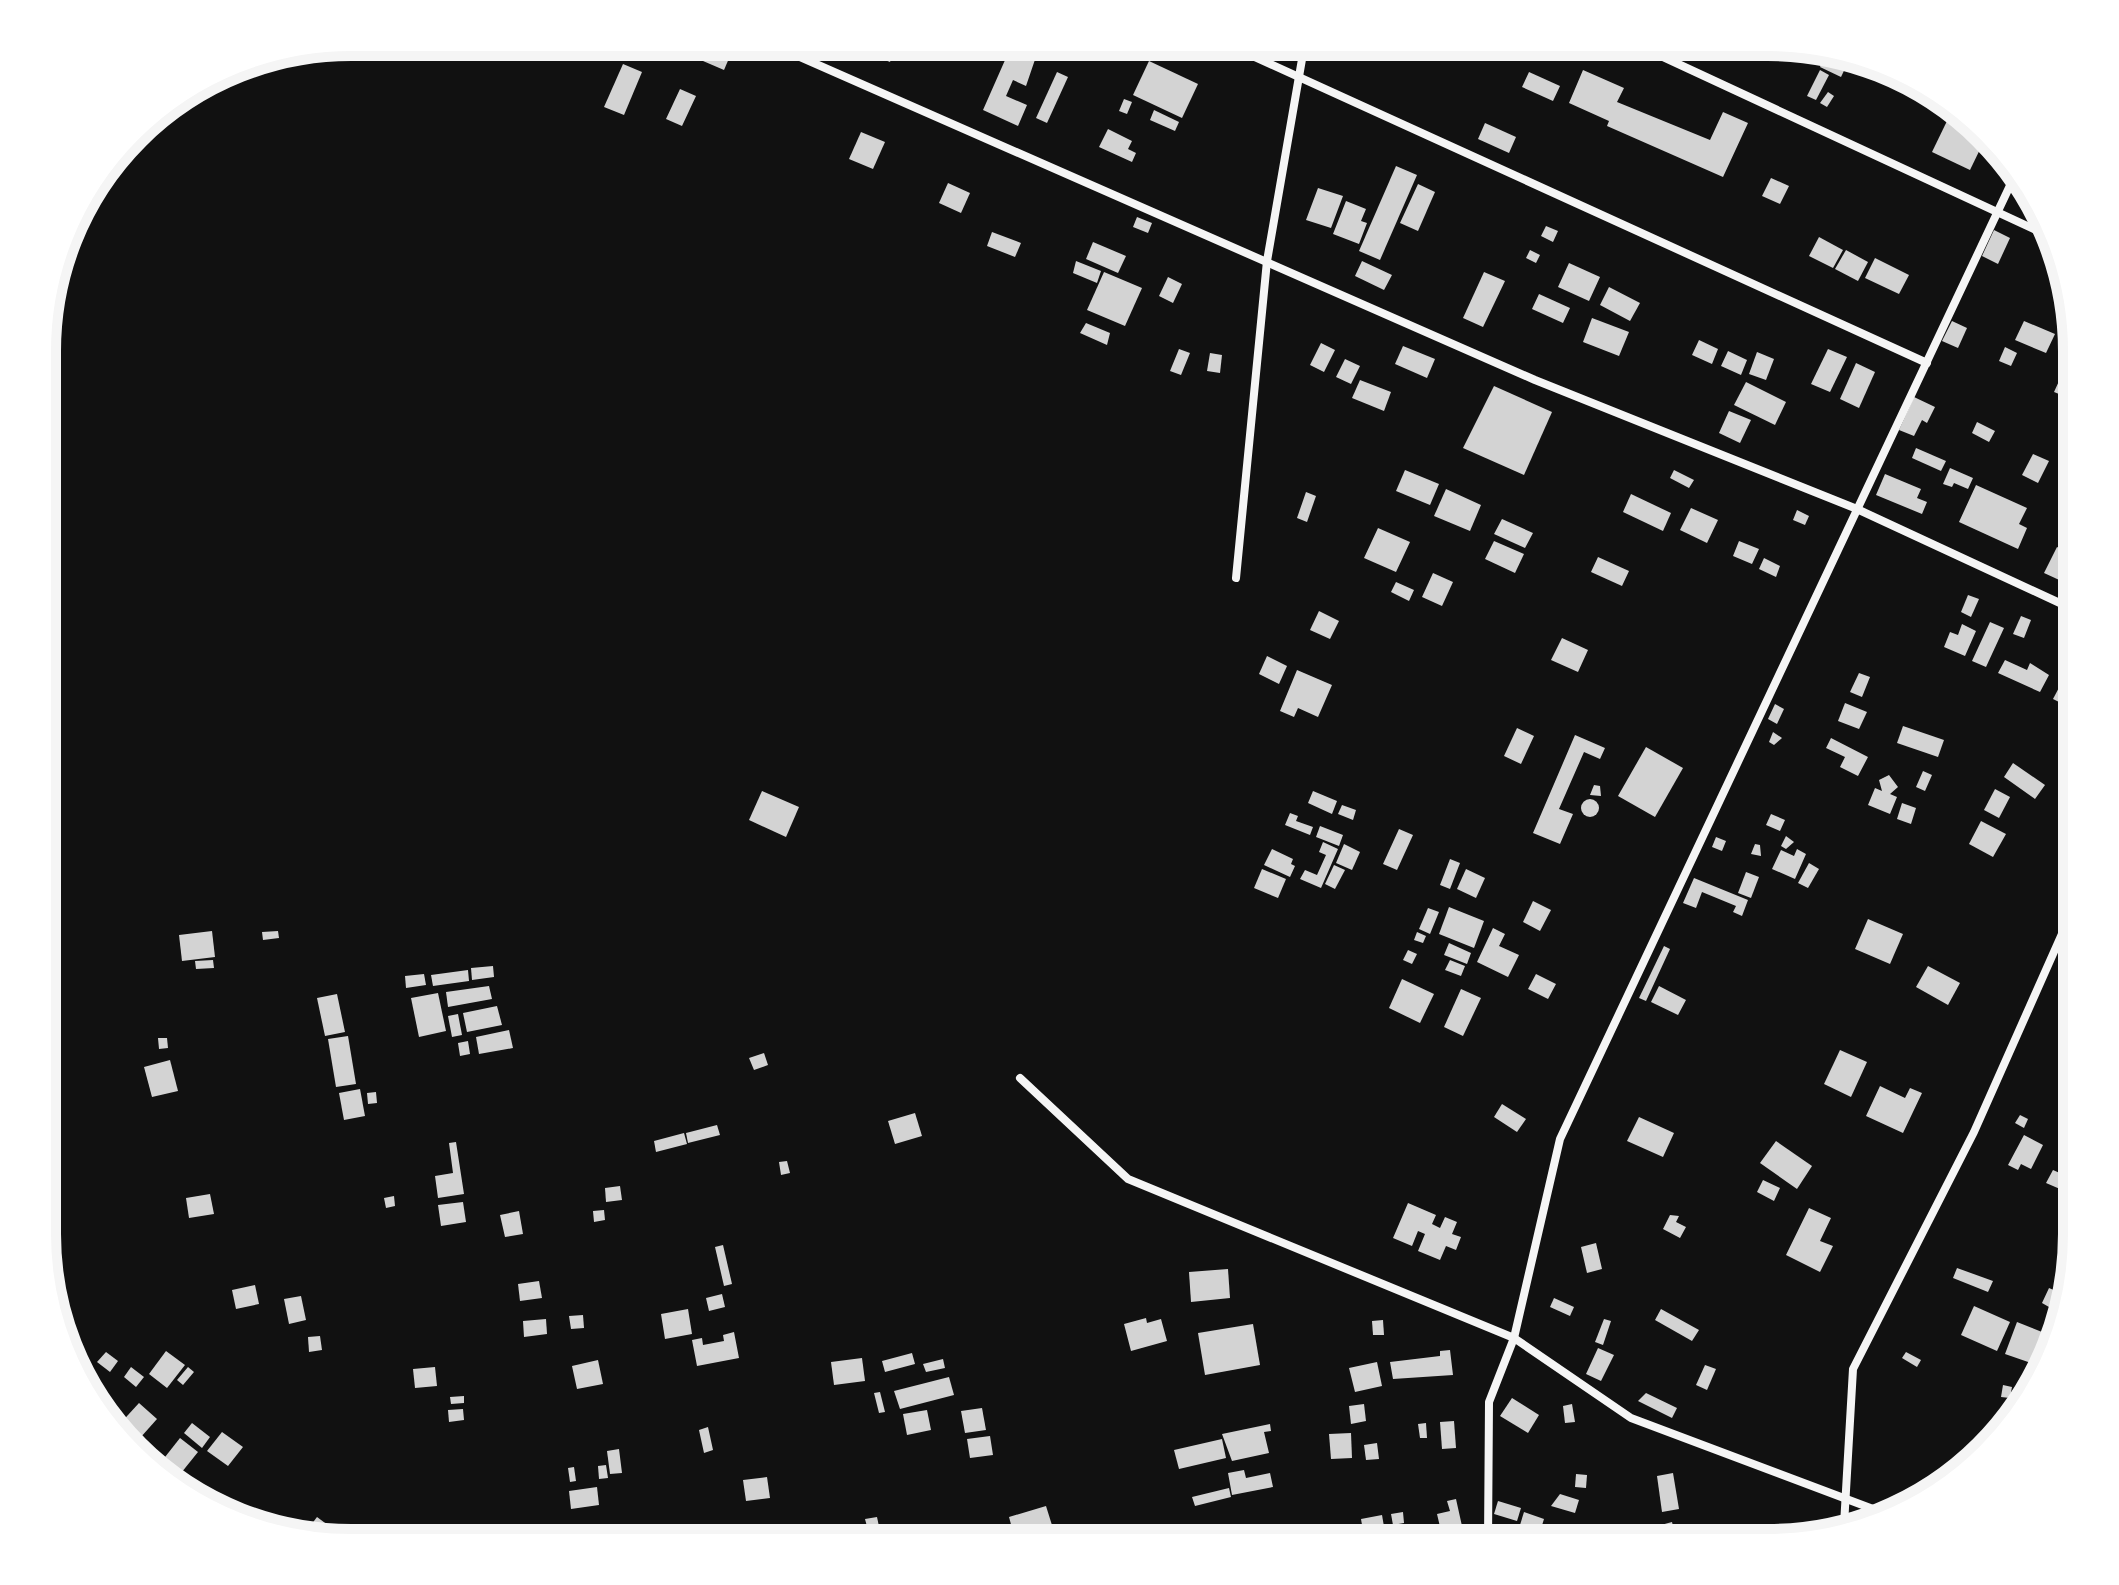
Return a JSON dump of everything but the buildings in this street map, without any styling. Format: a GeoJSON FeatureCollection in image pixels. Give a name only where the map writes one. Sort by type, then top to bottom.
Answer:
{"type":"FeatureCollection","features":[{"type":"Feature","properties":{"kind":"street"},"geometry":{"type":"LineString","coordinates":[[798,56],[1535,380],[1857,509],[2063,605]]}},
{"type":"Feature","properties":{"kind":"street"},"geometry":{"type":"LineString","coordinates":[[1252,56],[1927,363]]}},
{"type":"Feature","properties":{"kind":"street"},"geometry":{"type":"LineString","coordinates":[[1236,578],[1267,261],[1303,56]]}},
{"type":"Feature","properties":{"kind":"street"},"geometry":{"type":"LineString","coordinates":[[1661,56],[2037,230]]}},
{"type":"Feature","properties":{"kind":"street"},"geometry":{"type":"LineString","coordinates":[[1488,1529],[1489,1402],[1514,1338],[1560,1139],[2011,184]]}},
{"type":"Feature","properties":{"kind":"street"},"geometry":{"type":"LineString","coordinates":[[1845,1519],[1853,1369],[1974,1132],[2063,932]]}},
{"type":"Feature","properties":{"kind":"street"},"geometry":{"type":"LineString","coordinates":[[1020,1078],[1128,1179],[1514,1338],[1631,1418],[1875,1509]]}}]}
